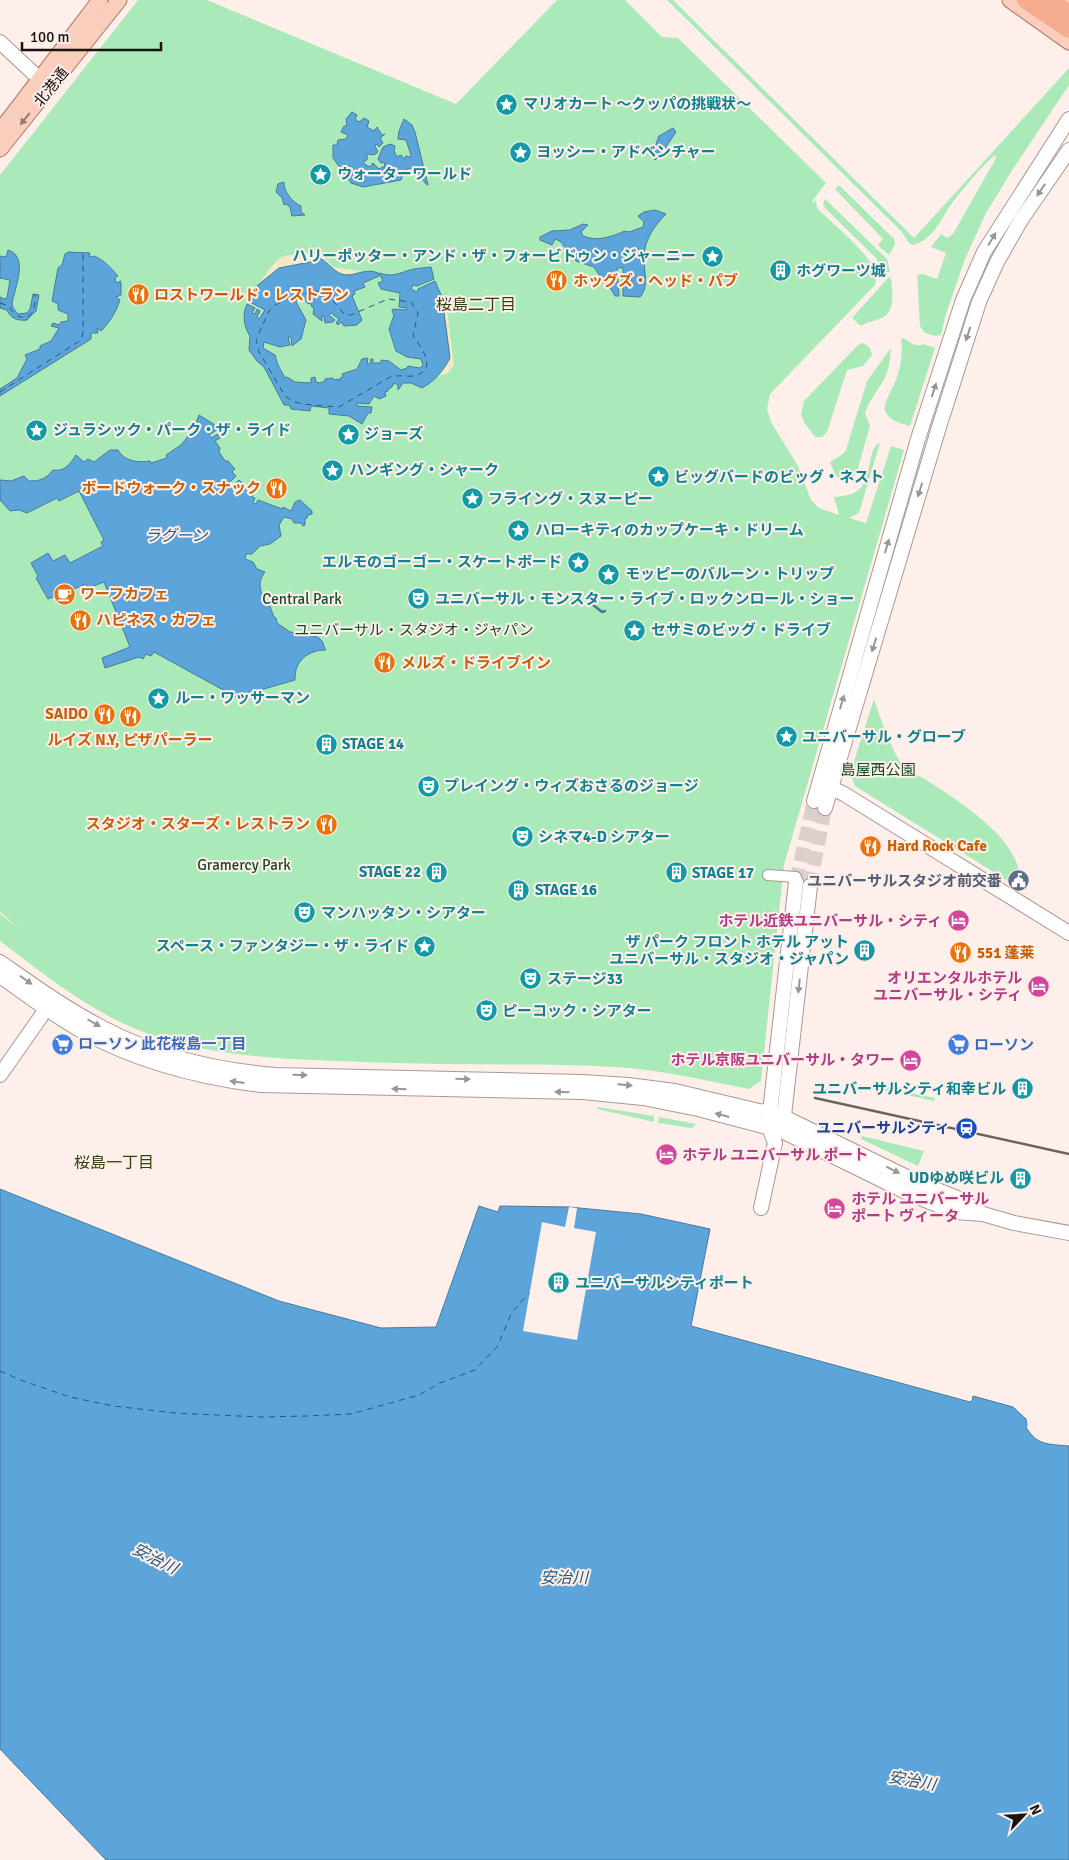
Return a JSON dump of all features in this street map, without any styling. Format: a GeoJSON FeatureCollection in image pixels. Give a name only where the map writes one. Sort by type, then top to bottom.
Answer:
{"type":"FeatureCollection","features":[{"type":"Feature","properties":{"kind":"highway"},"geometry":{"type":"LineString","coordinates":[[1026,0],[1069,29]]}},
{"type":"Feature","properties":{"kind":"highway"},"geometry":{"type":"LineString","coordinates":[[1048,0],[1069,14]]}},
{"type":"Feature","properties":{"kind":"main road","name":"北港通"},"geometry":{"type":"LineString","coordinates":[[0,149],[100,0]]}},
{"type":"Feature","properties":{"kind":"main road","name":"北港通"},"geometry":{"type":"LineString","coordinates":[[0,130],[119,0]]}},
{"type":"Feature","properties":{"kind":"main road"},"geometry":{"type":"LineString","coordinates":[[1010,0],[1069,42]]}},
{"type":"Feature","properties":{"kind":"street"},"geometry":{"type":"LineString","coordinates":[[0,42],[44,84]]}},
{"type":"Feature","properties":{"kind":"street"},"geometry":{"type":"LineString","coordinates":[[825,785],[918,439],[963,300],[984,252],[1069,120]]}},
{"type":"Feature","properties":{"kind":"street"},"geometry":{"type":"LineString","coordinates":[[819,805],[979,302],[997,262],[1022,220],[1069,150]]}},
{"type":"Feature","properties":{"kind":"street"},"geometry":{"type":"LineString","coordinates":[[825,785],[844,794],[1069,933]]}},
{"type":"Feature","properties":{"kind":"street"},"geometry":{"type":"LineString","coordinates":[[768,875],[796,880],[770,1112],[777,1130]]}},
{"type":"Feature","properties":{"kind":"street"},"geometry":{"type":"LineString","coordinates":[[761,1208],[777,1130],[810,886]]}},
{"type":"Feature","properties":{"kind":"street"},"geometry":{"type":"LineString","coordinates":[[0,962],[83,1032],[158,1065],[222,1080],[260,1085],[583,1092],[644,1098],[698,1109],[777,1130],[956,1197],[983,1214],[1014,1223],[1069,1233]]}},
{"type":"Feature","properties":{"kind":"street"},"geometry":{"type":"LineString","coordinates":[[0,976],[49,1003],[143,1046],[190,1061],[234,1070],[275,1074],[619,1084],[675,1091],[770,1112]]}},
{"type":"Feature","properties":{"kind":"street"},"geometry":{"type":"LineString","coordinates":[[0,1075],[49,1003]]}},
{"type":"Feature","properties":{"kind":"green space","name":"ユニバーサル・スタジオ・ジャパン"},"geometry":{"type":"Polygon","coordinates":[[[138,0],[207,0],[456,104],[557,0],[625,0],[662,37],[678,38],[826,183],[813,200],[813,203],[816,200],[817,208],[859,248],[873,266],[876,274],[875,285],[770,394],[767,409],[771,422],[798,466],[811,500],[819,508],[839,515],[834,497],[845,496],[860,489],[864,484],[873,450],[880,443],[859,513],[849,518],[866,523],[891,446],[904,450],[784,865],[761,1081],[749,1089],[674,1074],[606,1066],[311,1060],[245,1055],[180,1044],[138,1030],[101,1012],[66,990],[0,941],[0,914],[22,931],[0,912],[0,175],[138,0]]]}},
{"type":"Feature","properties":{"kind":"green space"},"geometry":{"type":"Polygon","coordinates":[[[667,0],[673,0],[914,238],[1069,68],[1069,85],[986,213],[965,259],[945,317],[941,335],[935,336],[925,333],[920,326],[917,275],[923,274],[937,279],[946,253],[931,247],[941,234],[947,238],[953,234],[996,158],[995,155],[951,204],[933,232],[927,238],[912,245],[902,232],[667,0]]]}},
{"type":"Feature","properties":{"kind":"green space"},"geometry":{"type":"Polygon","coordinates":[[[839,185],[894,239],[895,244],[889,255],[878,245],[883,239],[835,189],[839,185]]]}},
{"type":"Feature","properties":{"kind":"green space"},"geometry":{"type":"Polygon","coordinates":[[[825,199],[887,259],[890,272],[881,272],[876,258],[825,208],[823,204],[825,199]]]}},
{"type":"Feature","properties":{"kind":"green space"},"geometry":{"type":"Polygon","coordinates":[[[889,277],[891,278],[892,302],[889,312],[879,319],[861,326],[852,318],[889,277]]]}},
{"type":"Feature","properties":{"kind":"green space"},"geometry":{"type":"Polygon","coordinates":[[[903,338],[915,345],[923,344],[935,348],[910,426],[892,419],[885,410],[900,368],[902,354],[901,339],[903,338]]]}},
{"type":"Feature","properties":{"kind":"green space"},"geometry":{"type":"Polygon","coordinates":[[[862,343],[869,348],[872,355],[863,366],[847,370],[827,432],[822,437],[815,437],[804,422],[801,414],[804,401],[862,343]]]}},
{"type":"Feature","properties":{"kind":"green space"},"geometry":{"type":"Polygon","coordinates":[[[890,349],[890,362],[887,374],[865,413],[870,426],[857,472],[852,478],[844,481],[834,472],[830,462],[846,450],[867,381],[890,349]]]}},
{"type":"Feature","properties":{"kind":"green space","name":"島屋西公園"},"geometry":{"type":"Polygon","coordinates":[[[874,699],[896,755],[906,769],[964,805],[1004,841],[1013,854],[1018,867],[1011,883],[855,786],[850,774],[874,699]]]}},
{"type":"Feature","properties":{"kind":"green space"},"geometry":{"type":"Polygon","coordinates":[[[855,1084],[879,1086],[935,1098],[934,1101],[880,1089],[879,1091],[855,1086],[855,1084]]]}},
{"type":"Feature","properties":{"kind":"green space"},"geometry":{"type":"Polygon","coordinates":[[[598,1107],[654,1116],[654,1122],[597,1109],[598,1107]]]}},
{"type":"Feature","properties":{"kind":"green space"},"geometry":{"type":"Polygon","coordinates":[[[659,1117],[696,1124],[692,1128],[658,1123],[659,1117]]]}},
{"type":"Feature","properties":{"kind":"green space"},"geometry":{"type":"Polygon","coordinates":[[[862,1136],[924,1151],[918,1166],[861,1139],[862,1136]]]}},
{"type":"Feature","properties":{"kind":"sand"},"geometry":{"type":"Polygon","coordinates":[[[300,253],[312,253],[323,257],[333,267],[360,271],[343,274],[333,269],[320,258],[310,262],[279,268],[259,283],[280,258],[300,253]]]}},
{"type":"Feature","properties":{"kind":"sand"},"geometry":{"type":"Polygon","coordinates":[[[442,297],[446,302],[454,365],[448,373],[437,377],[450,358],[442,297]]]}},
{"type":"Feature","properties":{"kind":"water"},"geometry":{"type":"Polygon","coordinates":[[[352,112],[357,115],[355,119],[359,122],[364,118],[369,121],[367,127],[374,131],[377,127],[382,135],[385,134],[380,138],[383,143],[379,147],[377,144],[375,146],[378,152],[374,155],[367,154],[367,160],[364,161],[364,164],[370,167],[373,163],[379,169],[385,166],[384,162],[381,163],[378,159],[383,147],[390,144],[395,146],[394,151],[397,157],[401,155],[404,159],[406,156],[410,157],[406,140],[398,139],[404,119],[412,125],[428,185],[413,167],[407,168],[407,176],[403,174],[401,180],[363,187],[351,183],[333,158],[333,145],[337,145],[338,140],[346,139],[348,135],[341,132],[344,126],[347,126],[346,119],[352,112]]]}},
{"type":"Feature","properties":{"kind":"water"},"geometry":{"type":"Polygon","coordinates":[[[673,128],[676,132],[666,147],[667,150],[655,160],[652,155],[659,136],[673,128]]]}},
{"type":"Feature","properties":{"kind":"water"},"geometry":{"type":"Polygon","coordinates":[[[284,182],[287,193],[301,206],[301,212],[305,215],[292,216],[290,207],[286,204],[284,205],[282,198],[276,192],[278,184],[284,182]]]}},
{"type":"Feature","properties":{"kind":"water"},"geometry":{"type":"Polygon","coordinates":[[[655,210],[666,214],[654,228],[646,243],[644,255],[645,288],[640,297],[623,296],[623,268],[617,268],[619,296],[615,296],[594,267],[576,261],[560,241],[555,239],[552,245],[540,240],[540,237],[552,231],[570,230],[583,224],[588,225],[581,232],[583,236],[588,238],[604,238],[625,231],[629,232],[643,227],[644,222],[638,216],[644,212],[655,210]]]}},
{"type":"Feature","properties":{"kind":"water"},"geometry":{"type":"Polygon","coordinates":[[[8,250],[14,253],[19,265],[18,281],[12,303],[13,308],[18,314],[27,313],[30,309],[33,294],[39,295],[36,311],[27,320],[15,319],[7,310],[0,308],[0,297],[7,298],[10,280],[0,278],[0,256],[6,257],[8,250]]]}},
{"type":"Feature","properties":{"kind":"water"},"geometry":{"type":"Polygon","coordinates":[[[68,252],[90,253],[89,256],[94,256],[101,260],[118,276],[115,277],[116,283],[121,281],[121,295],[116,297],[120,300],[117,309],[101,331],[97,328],[98,333],[91,333],[91,339],[0,396],[0,389],[17,378],[27,359],[25,355],[40,349],[40,346],[51,341],[59,328],[51,326],[53,323],[59,325],[61,322],[68,321],[68,314],[58,310],[58,304],[52,301],[58,268],[62,265],[65,254],[68,252]]]}},
{"type":"Feature","properties":{"kind":"water"},"geometry":{"type":"Polygon","coordinates":[[[320,258],[342,274],[350,275],[370,271],[378,273],[379,276],[363,283],[365,287],[354,291],[355,294],[352,296],[362,320],[357,325],[344,326],[341,322],[338,325],[336,323],[339,319],[331,313],[329,315],[335,320],[325,323],[324,316],[322,316],[322,321],[313,314],[314,308],[311,304],[301,297],[297,299],[296,302],[306,320],[301,339],[292,346],[291,337],[288,337],[290,345],[280,347],[264,342],[263,348],[275,355],[285,378],[287,377],[295,382],[311,383],[311,378],[315,377],[316,382],[320,383],[325,381],[325,379],[333,378],[340,381],[340,378],[343,377],[342,374],[357,369],[362,359],[368,358],[367,364],[370,364],[371,359],[373,359],[373,363],[381,363],[381,360],[389,361],[401,370],[408,366],[420,368],[423,365],[421,359],[407,357],[396,351],[389,329],[394,315],[392,311],[393,309],[407,310],[407,308],[399,307],[400,293],[381,289],[378,283],[383,281],[379,273],[393,275],[414,269],[431,267],[434,279],[417,286],[413,285],[411,289],[417,292],[418,289],[435,281],[442,297],[450,358],[447,363],[435,379],[422,388],[411,383],[403,383],[398,390],[398,385],[394,383],[385,392],[386,396],[379,399],[374,396],[369,404],[357,403],[357,406],[372,407],[371,413],[368,413],[362,424],[349,416],[329,414],[329,408],[311,406],[310,411],[291,409],[289,405],[284,405],[264,367],[249,350],[250,336],[245,325],[245,308],[247,304],[255,308],[252,313],[255,314],[257,309],[260,311],[257,317],[259,319],[265,310],[248,301],[252,290],[279,268],[310,262],[320,258]]]}},
{"type":"Feature","properties":{"kind":"water","name":"ラグーン"},"geometry":{"type":"Polygon","coordinates":[[[199,415],[218,429],[209,435],[211,438],[218,434],[220,438],[215,441],[220,448],[219,452],[225,461],[228,461],[235,469],[232,472],[236,476],[227,485],[230,488],[239,480],[247,487],[254,480],[256,481],[251,493],[253,494],[252,497],[255,498],[253,503],[256,504],[258,500],[291,511],[295,502],[300,500],[312,511],[312,514],[308,515],[305,519],[305,525],[303,526],[301,523],[294,523],[292,519],[284,517],[279,525],[281,536],[270,544],[260,546],[252,554],[246,554],[245,559],[253,562],[257,569],[265,572],[262,576],[260,589],[264,597],[271,604],[269,604],[277,623],[290,632],[299,633],[300,636],[306,635],[319,638],[326,650],[313,652],[303,658],[297,667],[295,680],[236,697],[154,652],[151,656],[146,654],[143,659],[139,657],[105,668],[102,658],[130,647],[104,582],[88,588],[86,584],[69,591],[64,589],[58,595],[48,599],[36,578],[38,576],[31,563],[48,553],[53,561],[65,555],[70,563],[103,546],[101,542],[104,540],[79,491],[59,501],[57,498],[27,513],[19,510],[10,511],[0,500],[0,480],[11,481],[24,476],[29,481],[40,480],[48,476],[53,470],[61,470],[67,467],[76,455],[84,462],[88,459],[94,462],[110,450],[118,450],[127,459],[140,462],[150,461],[151,463],[167,458],[166,455],[181,445],[193,430],[199,415]]]}},
{"type":"Feature","properties":{"kind":"water","name":"安治川"},"geometry":{"type":"Polygon","coordinates":[[[0,1189],[279,1301],[381,1328],[436,1327],[479,1206],[498,1212],[500,1206],[569,1207],[641,1214],[710,1229],[691,1326],[970,1402],[973,1396],[1013,1407],[1026,1419],[1026,1427],[1039,1441],[1069,1446],[1069,1860],[106,1860],[0,1749],[0,1189]]]}},
{"type":"Feature","properties":{"kind":"pier"},"geometry":{"type":"Polygon","coordinates":[[[569,1207],[577,1208],[574,1228],[596,1232],[577,1340],[523,1331],[542,1222],[565,1227],[569,1207]]]}},
{"type":"Feature","properties":{"kind":"waterway"},"geometry":{"type":"LineString","coordinates":[[592,604],[602,612],[605,611]]}},
{"type":"Feature","properties":{"kind":"ferry route"},"geometry":{"type":"LineString","coordinates":[[0,392],[81,340],[83,333],[83,253]]}},
{"type":"Feature","properties":{"kind":"ferry route"},"geometry":{"type":"LineString","coordinates":[[315,291],[326,292],[344,314],[351,315],[388,299],[411,302],[418,313],[413,336],[423,351],[427,362],[423,372],[414,376],[390,377],[339,407],[302,404],[292,401],[285,396],[259,352],[256,340],[269,311],[274,306],[289,297],[315,291]]}},
{"type":"Feature","properties":{"kind":"ferry route"},"geometry":{"type":"LineString","coordinates":[[0,303],[9,306],[20,317],[27,317],[33,311],[35,294]]}},
{"type":"Feature","properties":{"kind":"ferry route"},"geometry":{"type":"LineString","coordinates":[[0,1371],[70,1397],[113,1406],[175,1413],[260,1417],[351,1414],[419,1395],[440,1383],[475,1370],[497,1347],[512,1312],[529,1293]]}},
{"type":"Feature","properties":{"kind":"tunnel"},"geometry":{"type":"LineString","coordinates":[[796,882],[814,801]]}},
{"type":"Feature","properties":{"kind":"tunnel"},"geometry":{"type":"LineString","coordinates":[[810,886],[825,808]]}},
{"type":"Feature","properties":{"kind":"railway"},"geometry":{"type":"LineString","coordinates":[[815,1098],[1069,1154]]}},
{"type":"Feature","properties":{"kind":"place","name":"マリオカート ～クッパの挑戦状～"},"geometry":{"type":"Point","coordinates":[507,104]}},
{"type":"Feature","properties":{"kind":"place","name":"ヨッシー・アドベンチャー"},"geometry":{"type":"Point","coordinates":[520,152]}},
{"type":"Feature","properties":{"kind":"place","name":"ウォーターワールド"},"geometry":{"type":"Point","coordinates":[321,174]}},
{"type":"Feature","properties":{"kind":"place","name":"ハリーポッター・アンド・ザ・フォービドゥン・ジャーニー"},"geometry":{"type":"Point","coordinates":[712,256]}},
{"type":"Feature","properties":{"kind":"place","name":"ホグワーツ城"},"geometry":{"type":"Point","coordinates":[780,271]}},
{"type":"Feature","properties":{"kind":"place","name":"ホッグズ・ヘッド・パブ"},"geometry":{"type":"Point","coordinates":[557,281]}},
{"type":"Feature","properties":{"kind":"place","name":"ロストワールド・レストラン"},"geometry":{"type":"Point","coordinates":[138,295]}},
{"type":"Feature","properties":{"kind":"place","name":"ジュラシック・パーク・ザ・ライド"},"geometry":{"type":"Point","coordinates":[37,430]}},
{"type":"Feature","properties":{"kind":"place","name":"ジョーズ"},"geometry":{"type":"Point","coordinates":[348,434]}},
{"type":"Feature","properties":{"kind":"place","name":"ハンギング・シャーク"},"geometry":{"type":"Point","coordinates":[333,470]}},
{"type":"Feature","properties":{"kind":"place","name":"ビッグバードのビッグ・ネスト"},"geometry":{"type":"Point","coordinates":[658,477]}},
{"type":"Feature","properties":{"kind":"place","name":"ボードウォーク・スナック"},"geometry":{"type":"Point","coordinates":[277,488]}},
{"type":"Feature","properties":{"kind":"place","name":"フライング・スヌーピー"},"geometry":{"type":"Point","coordinates":[472,499]}},
{"type":"Feature","properties":{"kind":"place","name":"ハローキティのカップケーキ・ドリーム"},"geometry":{"type":"Point","coordinates":[519,530]}},
{"type":"Feature","properties":{"kind":"place","name":"エルモのゴーゴー・スケートボード"},"geometry":{"type":"Point","coordinates":[578,562]}},
{"type":"Feature","properties":{"kind":"place","name":"モッピーのバルーン・トリップ"},"geometry":{"type":"Point","coordinates":[609,574]}},
{"type":"Feature","properties":{"kind":"place","name":"ワーフカフェ"},"geometry":{"type":"Point","coordinates":[64,594]}},
{"type":"Feature","properties":{"kind":"place","name":"ユニバーサル・モンスター・ライブ・ロックンロール・ショー"},"geometry":{"type":"Point","coordinates":[419,599]}},
{"type":"Feature","properties":{"kind":"place","name":"ハピネス・カフェ"},"geometry":{"type":"Point","coordinates":[80,620]}},
{"type":"Feature","properties":{"kind":"place","name":"セサミのビッグ・ドライブ"},"geometry":{"type":"Point","coordinates":[635,630]}},
{"type":"Feature","properties":{"kind":"place","name":"メルズ・ドライブイン"},"geometry":{"type":"Point","coordinates":[385,663]}},
{"type":"Feature","properties":{"kind":"place","name":"ルー・ワッサーマン"},"geometry":{"type":"Point","coordinates":[159,698]}},
{"type":"Feature","properties":{"kind":"place","name":"SAIDO"},"geometry":{"type":"Point","coordinates":[104,714]}},
{"type":"Feature","properties":{"kind":"place","name":"ルイズ N.Y, ピザパーラー"},"geometry":{"type":"Point","coordinates":[130,717]}},
{"type":"Feature","properties":{"kind":"place","name":"ユニバーサル・グローブ"},"geometry":{"type":"Point","coordinates":[786,737]}},
{"type":"Feature","properties":{"kind":"place","name":"STAGE 14"},"geometry":{"type":"Point","coordinates":[326,744]}},
{"type":"Feature","properties":{"kind":"place","name":"プレイング・ウィズおさるのジョージ"},"geometry":{"type":"Point","coordinates":[428,786]}},
{"type":"Feature","properties":{"kind":"place","name":"スタジオ・スターズ・レストラン"},"geometry":{"type":"Point","coordinates":[326,824]}},
{"type":"Feature","properties":{"kind":"place","name":"シネマ4-D シアター"},"geometry":{"type":"Point","coordinates":[522,837]}},
{"type":"Feature","properties":{"kind":"place","name":"Hard Rock Cafe"},"geometry":{"type":"Point","coordinates":[871,846]}},
{"type":"Feature","properties":{"kind":"place","name":"STAGE 22"},"geometry":{"type":"Point","coordinates":[437,872]}},
{"type":"Feature","properties":{"kind":"place","name":"STAGE 17"},"geometry":{"type":"Point","coordinates":[676,873]}},
{"type":"Feature","properties":{"kind":"place","name":"ユニバーサルスタジオ前交番"},"geometry":{"type":"Point","coordinates":[1018,881]}},
{"type":"Feature","properties":{"kind":"place","name":"STAGE 16"},"geometry":{"type":"Point","coordinates":[519,890]}},
{"type":"Feature","properties":{"kind":"place","name":"マンハッタン・シアター"},"geometry":{"type":"Point","coordinates":[305,913]}},
{"type":"Feature","properties":{"kind":"place","name":"ホテル近鉄ユニバーサル・シティ"},"geometry":{"type":"Point","coordinates":[958,921]}},
{"type":"Feature","properties":{"kind":"place","name":"スペース・ファンタジー・ザ・ライド"},"geometry":{"type":"Point","coordinates":[425,946]}},
{"type":"Feature","properties":{"kind":"place","name":"ザ パーク フロント ホテル アット ユニバーサル・スタジオ・ジャパン"},"geometry":{"type":"Point","coordinates":[865,951]}},
{"type":"Feature","properties":{"kind":"place","name":"551 蓬莱"},"geometry":{"type":"Point","coordinates":[961,953]}},
{"type":"Feature","properties":{"kind":"place","name":"ステージ33"},"geometry":{"type":"Point","coordinates":[531,979]}},
{"type":"Feature","properties":{"kind":"place","name":"オリエンタルホテル ユニバーサル・シティ"},"geometry":{"type":"Point","coordinates":[1038,987]}},
{"type":"Feature","properties":{"kind":"place","name":"ピーコック・シアター"},"geometry":{"type":"Point","coordinates":[486,1011]}},
{"type":"Feature","properties":{"kind":"place","name":"ローソン 此花桜島一丁目"},"geometry":{"type":"Point","coordinates":[62,1044]}},
{"type":"Feature","properties":{"kind":"place","name":"ローソン"},"geometry":{"type":"Point","coordinates":[958,1045]}},
{"type":"Feature","properties":{"kind":"place","name":"ホテル京阪ユニバーサル・タワー"},"geometry":{"type":"Point","coordinates":[911,1060]}},
{"type":"Feature","properties":{"kind":"place","name":"ユニバーサルシティ和幸ビル"},"geometry":{"type":"Point","coordinates":[1022,1089]}},
{"type":"Feature","properties":{"kind":"place","name":"ユニバーサルシティ"},"geometry":{"type":"Point","coordinates":[966,1128]}},
{"type":"Feature","properties":{"kind":"place","name":"ホテル ユニバーサル ポート"},"geometry":{"type":"Point","coordinates":[666,1155]}},
{"type":"Feature","properties":{"kind":"place","name":"UDゆめ咲ビル"},"geometry":{"type":"Point","coordinates":[1020,1178]}},
{"type":"Feature","properties":{"kind":"place","name":"ホテル ユニバーサル ポート ヴィータ"},"geometry":{"type":"Point","coordinates":[835,1208]}},
{"type":"Feature","properties":{"kind":"place","name":"ユニバーサルシティポート"},"geometry":{"type":"Point","coordinates":[559,1283]}},
{"type":"Feature","properties":{"kind":"district","name":"桜島二丁目"},"geometry":{"type":"Point","coordinates":[476,305]}},
{"type":"Feature","properties":{"kind":"district","name":"桜島一丁目"},"geometry":{"type":"Point","coordinates":[114,1163]}},
{"type":"Feature","properties":{"kind":"park label","name":"Central Park"},"geometry":{"type":"Point","coordinates":[302,599]}},
{"type":"Feature","properties":{"kind":"park label","name":"Gramercy Park"},"geometry":{"type":"Point","coordinates":[244,865]}}]}
